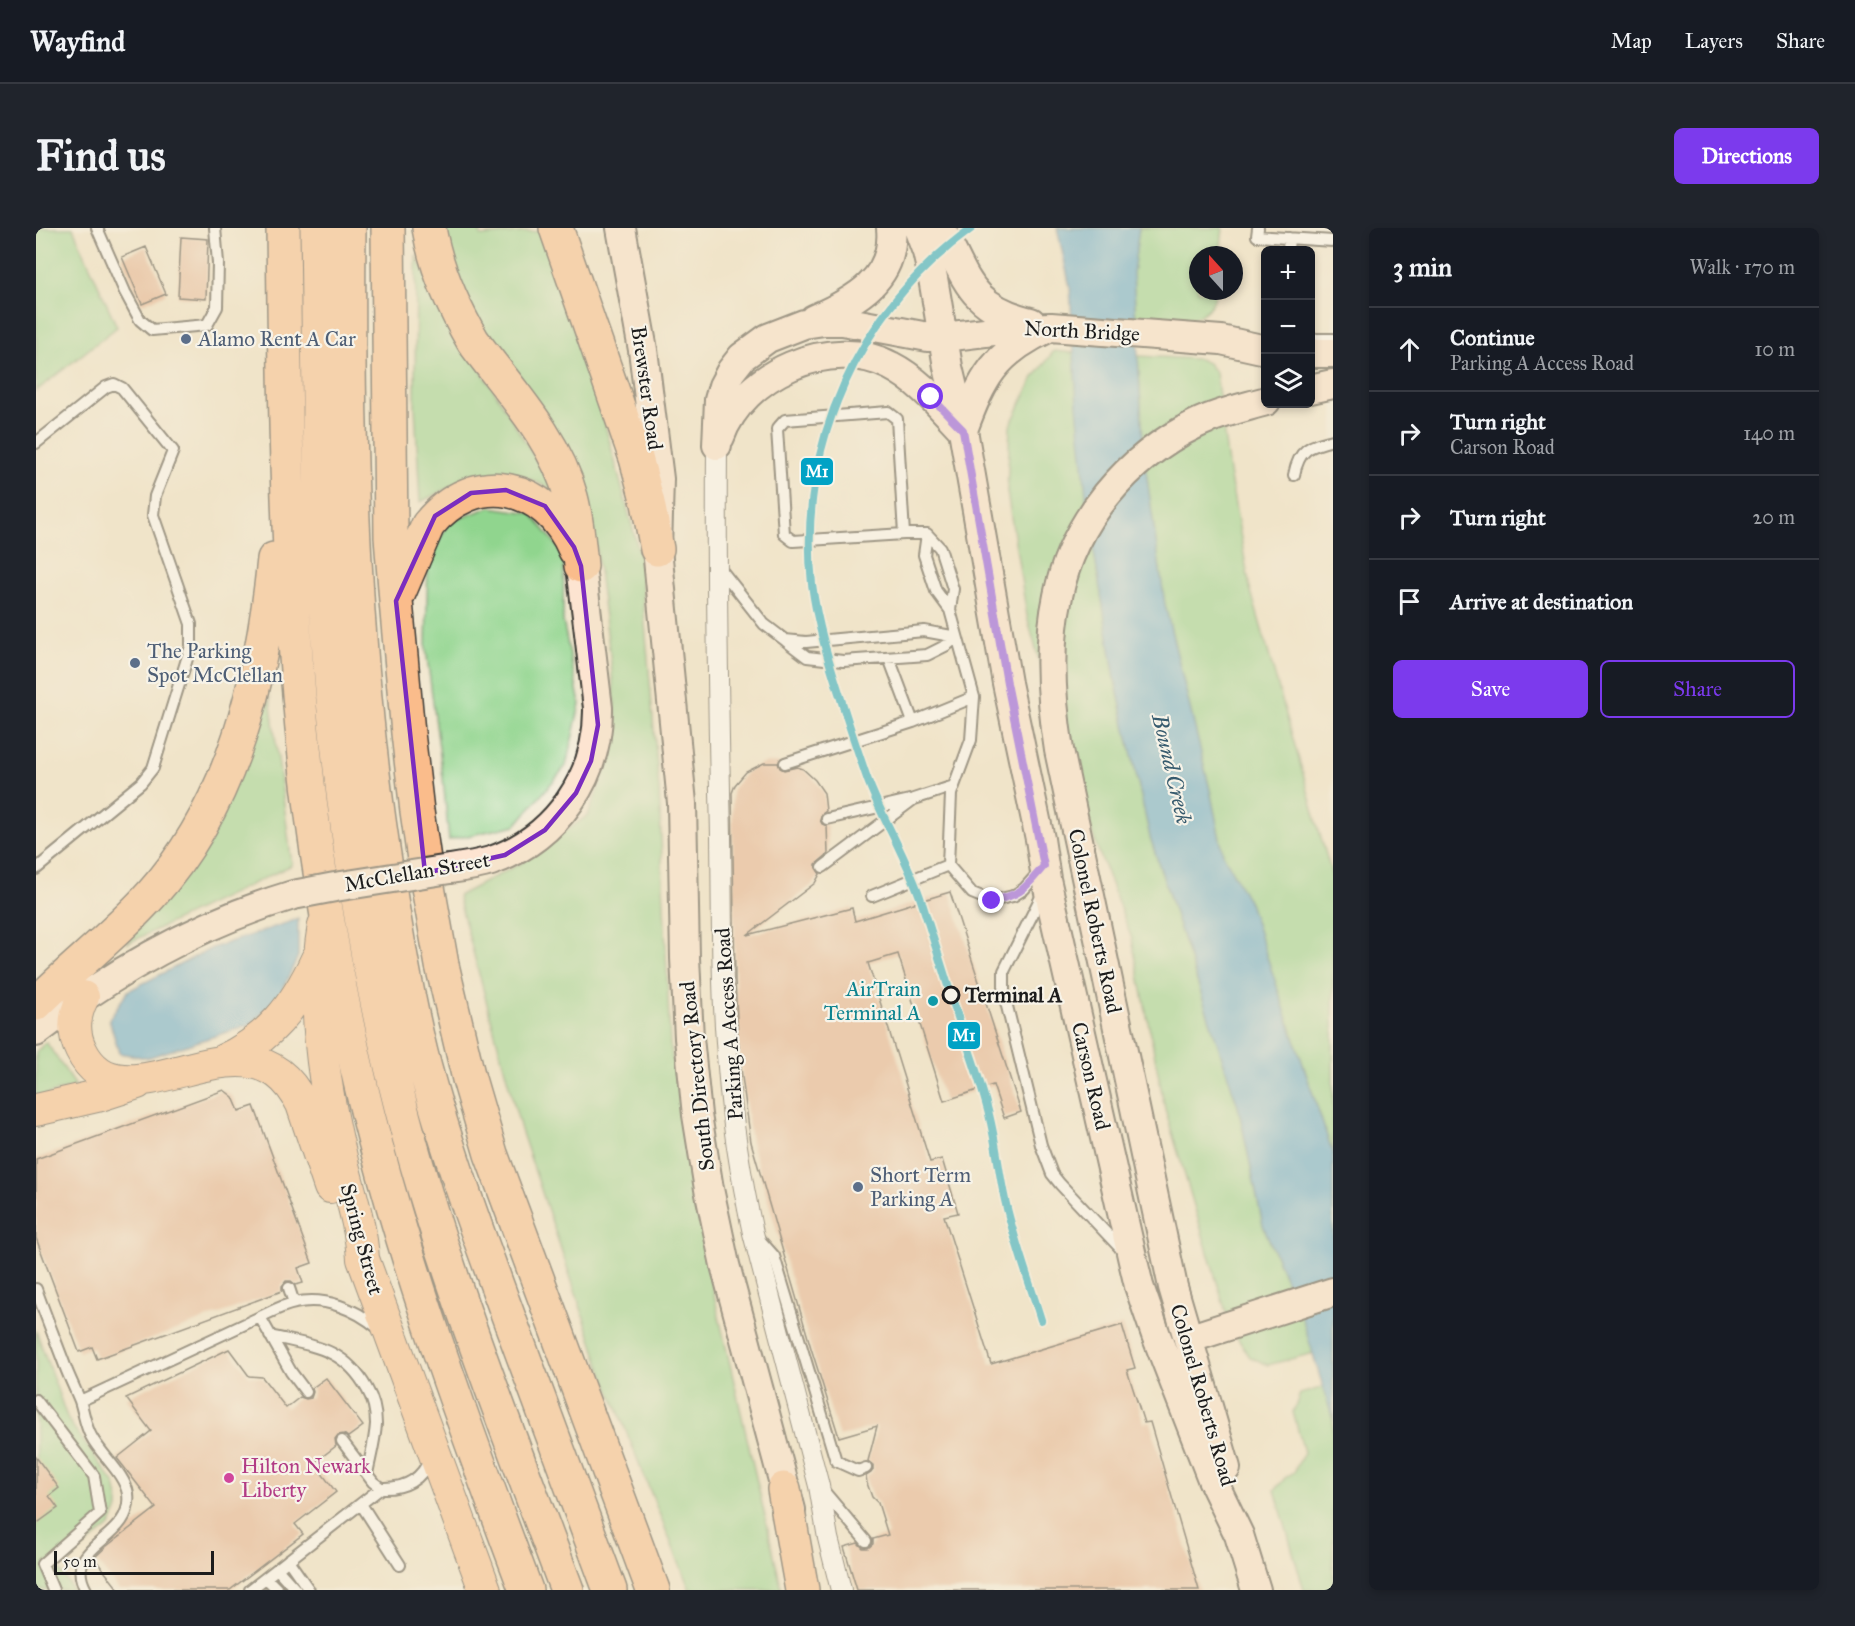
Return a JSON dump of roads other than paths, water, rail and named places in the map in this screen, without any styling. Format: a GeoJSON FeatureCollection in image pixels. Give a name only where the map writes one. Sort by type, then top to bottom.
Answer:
{"type":"FeatureCollection","features":[{"type":"Feature","properties":{"kind":"highway"},"geometry":{"type":"LineString","coordinates":[[283,228],[286,447],[292,604],[311,803],[340,990],[357,1068],[408,1256],[444,1368],[525,1590]]}},
{"type":"Feature","properties":{"kind":"highway"},"geometry":{"type":"LineString","coordinates":[[317,228],[325,596],[342,791],[366,945],[396,1089],[428,1203],[468,1324],[567,1590]]}},
{"type":"Feature","properties":{"kind":"highway"},"geometry":{"type":"LineString","coordinates":[[349,228],[353,504],[362,669],[380,826],[404,979],[422,1055],[459,1177],[494,1278],[610,1590]]}},
{"type":"Feature","properties":{"kind":"highway"},"geometry":{"type":"LineString","coordinates":[[388,228],[391,537],[408,733],[423,857],[442,965],[468,1079],[505,1192],[653,1590]]}},
{"type":"Feature","properties":{"kind":"highway"},"geometry":{"type":"LineString","coordinates":[[429,228],[444,284],[473,341],[538,426],[558,460],[573,503],[581,566]]}},
{"type":"Feature","properties":{"kind":"highway"},"geometry":{"type":"LineString","coordinates":[[556,228],[636,458],[657,549]]}},
{"type":"Feature","properties":{"kind":"highway"},"geometry":{"type":"LineString","coordinates":[[36,1004],[122,926],[164,880],[197,833],[225,778],[244,722],[265,636],[286,447]]}},
{"type":"Feature","properties":{"kind":"highway"},"geometry":{"type":"LineString","coordinates":[[396,601],[428,525],[452,502],[471,493],[506,490],[545,506],[567,534],[581,566]]}},
{"type":"Feature","properties":{"kind":"highway"},"geometry":{"type":"LineString","coordinates":[[784,1489],[802,1590]]}},
{"type":"Feature","properties":{"kind":"main road","name":"Spring Street"},"geometry":{"type":"LineString","coordinates":[[327,909],[319,953],[319,1003],[324,1066],[340,1155],[361,1234],[363,1260],[485,1590]]}},
{"type":"Feature","properties":{"kind":"main road"},"geometry":{"type":"LineString","coordinates":[[219,1062],[255,1043],[278,1022],[298,996],[319,953]]}},
{"type":"Feature","properties":{"kind":"main road"},"geometry":{"type":"LineString","coordinates":[[83,998],[74,1019],[78,1046],[101,1075],[118,1081],[141,1080],[219,1062],[245,1061],[257,1063],[289,1082],[302,1104],[348,1234],[363,1260]]}},
{"type":"Feature","properties":{"kind":"main road"},"geometry":{"type":"LineString","coordinates":[[36,1110],[97,1096],[156,1076]]}},
{"type":"Feature","properties":{"kind":"street","name":"Brewster Road"},"geometry":{"type":"LineString","coordinates":[[621,228],[643,350],[659,479],[657,549]]}},
{"type":"Feature","properties":{"kind":"street"},"geometry":{"type":"LineString","coordinates":[[640,228],[646,300],[643,350]]}},
{"type":"Feature","properties":{"kind":"street"},"geometry":{"type":"LineString","coordinates":[[804,324],[839,308],[872,285],[886,263],[892,239],[891,228]]}},
{"type":"Feature","properties":{"kind":"street","name":"Carson Road"},"geometry":{"type":"LineString","coordinates":[[918,228],[933,278],[948,367],[963,430],[1007,683],[1045,872],[1133,1262],[1156,1335],[1212,1479],[1239,1535],[1256,1590]]}},
{"type":"Feature","properties":{"kind":"street"},"geometry":{"type":"LineString","coordinates":[[940,228],[965,279],[988,304],[1006,314],[1051,327]]}},
{"type":"Feature","properties":{"kind":"street","name":"Parking A Access Road"},"geometry":{"type":"LineString","coordinates":[[841,1590],[828,1538],[819,1486],[753,1233],[732,1106],[725,1024],[716,563],[717,414],[723,386],[742,357],[768,338],[804,324],[843,321],[911,335],[944,337]]}},
{"type":"Feature","properties":{"kind":"street"},"geometry":{"type":"LineString","coordinates":[[963,430],[983,381],[996,363],[1014,347],[1051,327]]}},
{"type":"Feature","properties":{"kind":"street","name":"North Bridge"},"geometry":{"type":"LineString","coordinates":[[944,337],[1018,328],[1051,327],[1261,344]]}},
{"type":"Feature","properties":{"kind":"street"},"geometry":{"type":"LineString","coordinates":[[1315,353],[1333,353]]}},
{"type":"Feature","properties":{"kind":"street","name":"Parking A Access Road"},"geometry":{"type":"LineString","coordinates":[[717,446],[729,418],[748,393],[760,383],[775,373],[800,363],[841,355],[858,356],[891,365],[923,390],[963,430]]}},
{"type":"Feature","properties":{"kind":"street"},"geometry":{"type":"LineString","coordinates":[[1315,388],[1333,384]]}},
{"type":"Feature","properties":{"kind":"street","name":"Colonel Roberts Road"},"geometry":{"type":"LineString","coordinates":[[1239,1535],[1228,1475],[1173,1287],[1059,750],[1052,696],[1055,612],[1064,573],[1081,533],[1106,494],[1151,452],[1182,432],[1224,413],[1261,402]]}},
{"type":"Feature","properties":{"kind":"street","name":"South Directory Road"},"geometry":{"type":"LineString","coordinates":[[657,549],[682,803],[686,978],[689,1038],[697,1115],[725,1265],[784,1489],[815,1590]]}},
{"type":"Feature","properties":{"kind":"street","name":"McClellan Street"},"geometry":{"type":"LineString","coordinates":[[36,1032],[83,998],[138,963],[231,916],[293,895],[489,861],[533,840],[551,824],[576,793],[588,769],[596,743],[598,708],[581,566]]}},
{"type":"Feature","properties":{"kind":"street"},"geometry":{"type":"LineString","coordinates":[[1188,1339],[1333,1292]]}},
{"type":"Feature","properties":{"kind":"lane"},"geometry":{"type":"LineString","coordinates":[[97,228],[140,320],[152,330],[207,325],[217,307],[218,263],[215,228]]}},
{"type":"Feature","properties":{"kind":"lane"},"geometry":{"type":"LineString","coordinates":[[1258,232],[1289,238],[1333,241]]}},
{"type":"Feature","properties":{"kind":"lane"},"geometry":{"type":"LineString","coordinates":[[1288,246],[1289,238]]}},
{"type":"Feature","properties":{"kind":"lane"},"geometry":{"type":"LineString","coordinates":[[1315,339],[1333,339]]}},
{"type":"Feature","properties":{"kind":"lane"},"geometry":{"type":"LineString","coordinates":[[36,443],[106,387],[114,384],[122,388],[173,452],[155,496],[153,515],[191,624],[191,646],[153,768],[141,783],[36,869]]}},
{"type":"Feature","properties":{"kind":"lane"},"geometry":{"type":"LineString","coordinates":[[904,534],[897,419],[888,412],[785,420],[777,429],[784,534],[793,541],[927,534],[940,548],[953,589],[950,610]]}},
{"type":"Feature","properties":{"kind":"lane"},"geometry":{"type":"LineString","coordinates":[[1294,475],[1299,458],[1308,447],[1333,440]]}},
{"type":"Feature","properties":{"kind":"lane"},"geometry":{"type":"LineString","coordinates":[[927,534],[924,555],[936,591],[950,610],[974,697],[971,741],[951,794],[948,865],[972,893],[992,901],[1013,896],[1045,872]]}},
{"type":"Feature","properties":{"kind":"lane"},"geometry":{"type":"LineString","coordinates":[[716,563],[764,624],[807,657],[843,661],[927,655],[947,645],[957,636]]}},
{"type":"Feature","properties":{"kind":"lane"},"geometry":{"type":"LineString","coordinates":[[784,640],[806,642],[924,631],[957,636]]}},
{"type":"Feature","properties":{"kind":"lane"},"geometry":{"type":"LineString","coordinates":[[889,658],[913,722]]}},
{"type":"Feature","properties":{"kind":"lane"},"geometry":{"type":"LineString","coordinates":[[785,762],[913,722],[974,697]]}},
{"type":"Feature","properties":{"kind":"lane"},"geometry":{"type":"LineString","coordinates":[[827,819],[915,800],[954,786]]}},
{"type":"Feature","properties":{"kind":"lane"},"geometry":{"type":"LineString","coordinates":[[823,867],[915,800]]}},
{"type":"Feature","properties":{"kind":"lane"},"geometry":{"type":"LineString","coordinates":[[872,896],[948,865]]}},
{"type":"Feature","properties":{"kind":"lane"},"geometry":{"type":"LineString","coordinates":[[1045,872],[1042,896],[1004,971],[1004,994],[1039,1137],[1052,1174],[1133,1262]]}},
{"type":"Feature","properties":{"kind":"lane"},"geometry":{"type":"LineString","coordinates":[[753,1233],[774,1256],[836,1461],[858,1471],[866,1468]]}},
{"type":"Feature","properties":{"kind":"lane"},"geometry":{"type":"LineString","coordinates":[[289,1288],[294,1303]]}},
{"type":"Feature","properties":{"kind":"lane"},"geometry":{"type":"LineString","coordinates":[[36,1289],[80,1401],[87,1428],[128,1493],[126,1512],[122,1521],[117,1528],[89,1551],[83,1560],[81,1578],[86,1590]]}},
{"type":"Feature","properties":{"kind":"lane"},"geometry":{"type":"LineString","coordinates":[[80,1401],[294,1303],[308,1301],[325,1303],[351,1311],[377,1327],[387,1337],[397,1353]]}},
{"type":"Feature","properties":{"kind":"lane"},"geometry":{"type":"LineString","coordinates":[[260,1317],[291,1372],[306,1392]]}},
{"type":"Feature","properties":{"kind":"lane"},"geometry":{"type":"LineString","coordinates":[[270,1335],[321,1348],[352,1366],[370,1394],[375,1411],[376,1424],[367,1474]]}},
{"type":"Feature","properties":{"kind":"lane"},"geometry":{"type":"LineString","coordinates":[[36,1400],[94,1476],[100,1513],[42,1564],[52,1590]]}},
{"type":"Feature","properties":{"kind":"lane"},"geometry":{"type":"LineString","coordinates":[[342,1441],[373,1482],[381,1488],[392,1488],[412,1482],[426,1467],[432,1446]]}},
{"type":"Feature","properties":{"kind":"lane"},"geometry":{"type":"LineString","coordinates":[[819,1486],[866,1541]]}},
{"type":"Feature","properties":{"kind":"lane"},"geometry":{"type":"LineString","coordinates":[[250,1590],[381,1488]]}},
{"type":"Feature","properties":{"kind":"lane"},"geometry":{"type":"LineString","coordinates":[[361,1504],[400,1565]]}},
{"type":"Feature","properties":{"kind":"lane"},"geometry":{"type":"LineString","coordinates":[[288,1560],[309,1590]]}},
{"type":"Feature","properties":{"kind":"lane"},"geometry":{"type":"LineString","coordinates":[[278,1569],[296,1590]]}},
{"type":"Feature","properties":{"kind":"lane"},"geometry":{"type":"LineString","coordinates":[[266,1578],[278,1590]]}},
{"type":"Feature","properties":{"kind":"water","name":"Bound Creek"},"geometry":{"type":"Polygon","coordinates":[[[1057,228],[1139,228],[1133,273],[1144,457],[1165,605],[1210,790],[1223,854],[1249,903],[1333,1154],[1333,1420],[1303,1321],[1263,1225],[1238,1106],[1150,837],[1115,679],[1088,515],[1077,406],[1070,287],[1057,228]]]}},
{"type":"Feature","properties":{"kind":"water"},"geometry":{"type":"Polygon","coordinates":[[[298,919],[298,956],[282,991],[252,1024],[147,1058],[119,1053],[109,1019],[128,991],[212,948],[298,919]]]}},
{"type":"Feature","properties":{"kind":"place","name":"Alamo Rent A Car"},"geometry":{"type":"Point","coordinates":[186,339]}},
{"type":"Feature","properties":{"kind":"place","name":"The Parking Spot McClellan"},"geometry":{"type":"Point","coordinates":[135,663]}},
{"type":"Feature","properties":{"kind":"place","name":"Terminal A"},"geometry":{"type":"Point","coordinates":[951,995]}},
{"type":"Feature","properties":{"kind":"place","name":"AirTrain Terminal A"},"geometry":{"type":"Point","coordinates":[933,1001]}},
{"type":"Feature","properties":{"kind":"place","name":"Short Term Parking A"},"geometry":{"type":"Point","coordinates":[858,1187]}},
{"type":"Feature","properties":{"kind":"place","name":"Hilton Newark Liberty"},"geometry":{"type":"Point","coordinates":[229,1478]}}]}
